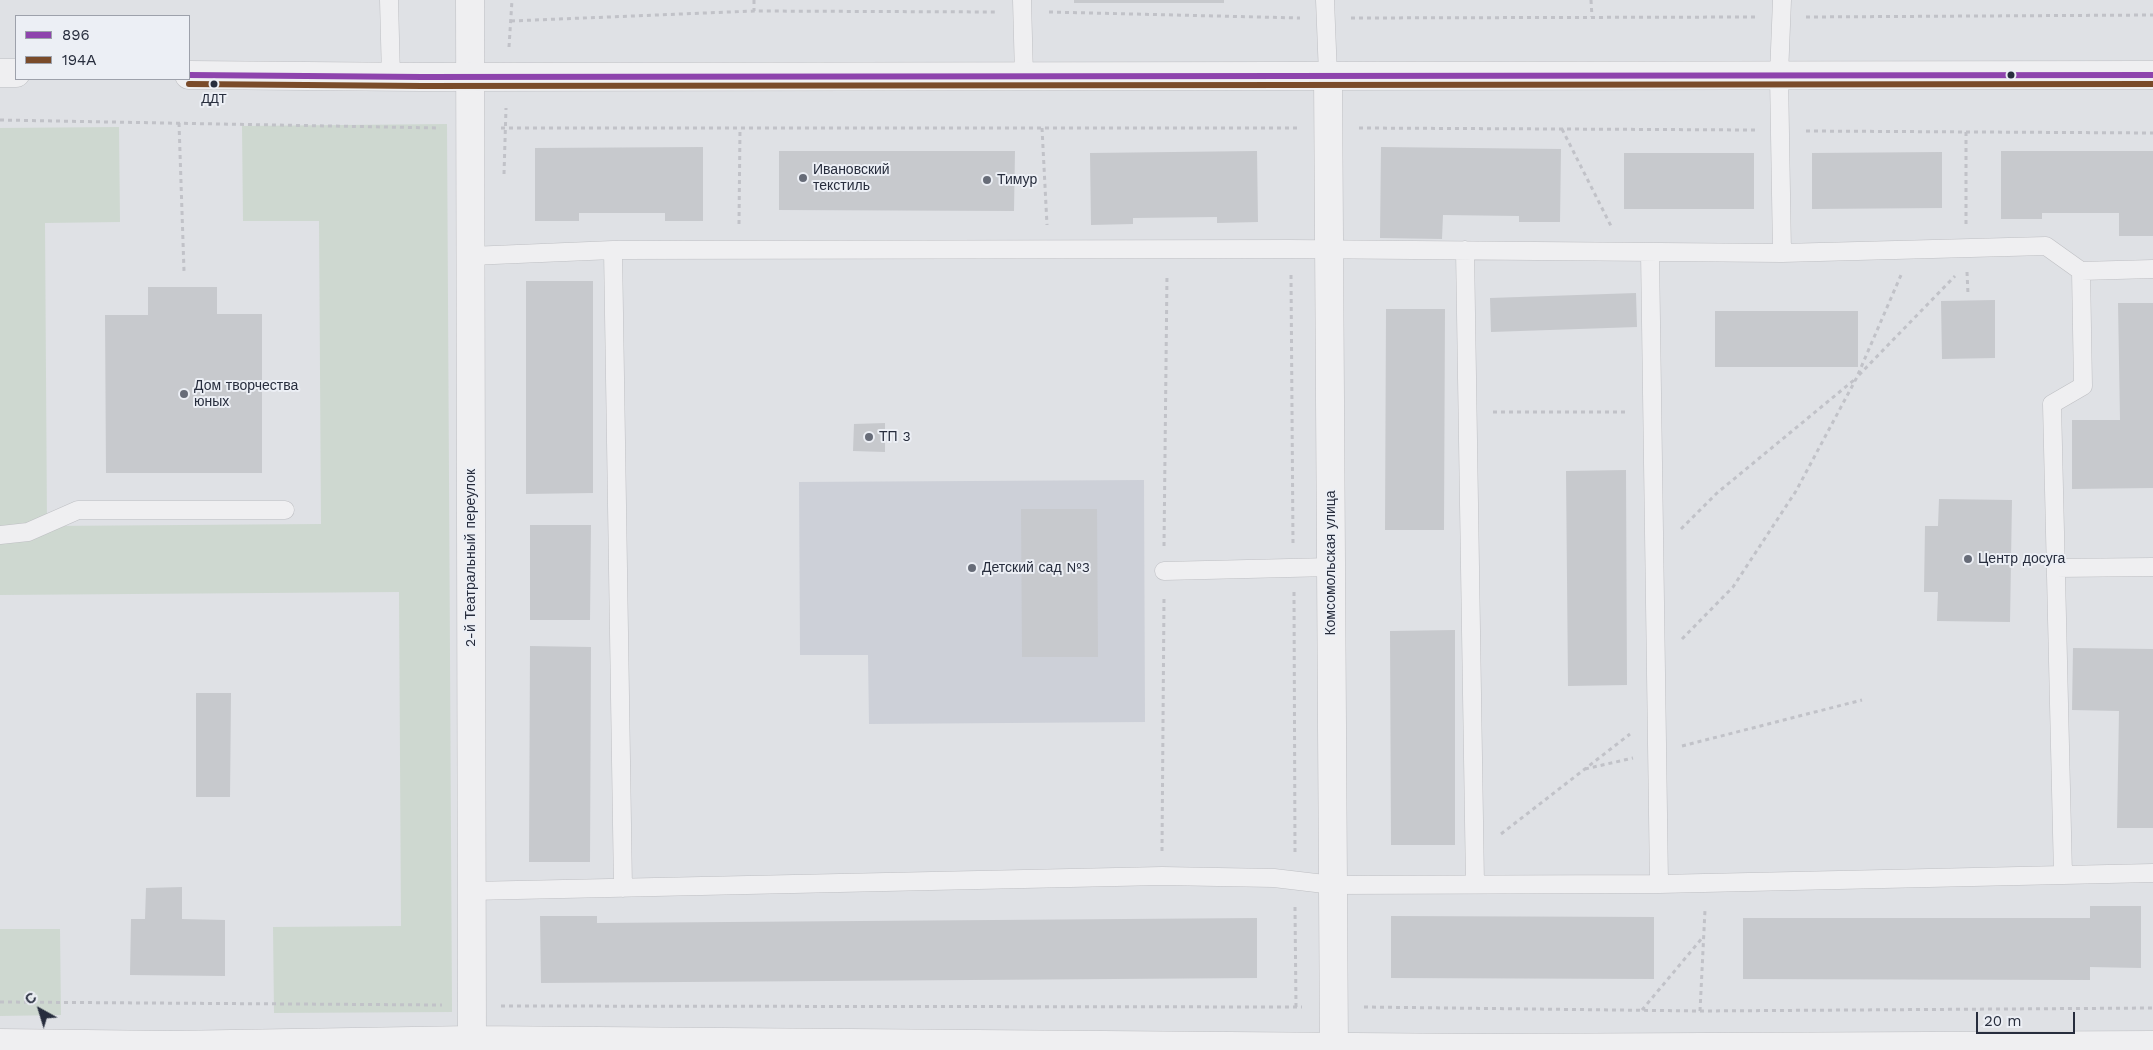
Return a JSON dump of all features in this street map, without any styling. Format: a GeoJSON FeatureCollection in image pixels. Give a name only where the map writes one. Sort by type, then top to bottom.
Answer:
{"type":"FeatureCollection","features":[{"type":"Feature","properties":{"kind":"street","name":"2-й Театральный переулок"},"geometry":{"type":"LineString","coordinates":[[470,0],[471,1045]]}},
{"type":"Feature","properties":{"kind":"street"},"geometry":{"type":"LineString","coordinates":[[0,73],[15,74]]}},
{"type":"Feature","properties":{"kind":"street"},"geometry":{"type":"LineString","coordinates":[[190,75],[391,77],[2153,76]]}},
{"type":"Feature","properties":{"kind":"street","name":"Комсомольская улица"},"geometry":{"type":"LineString","coordinates":[[1328,75],[1334,1048]]}},
{"type":"Feature","properties":{"kind":"street"},"geometry":{"type":"LineString","coordinates":[[0,1043],[171,1048],[471,1045],[1600,1049],[2153,1045]]}},
{"type":"Feature","properties":{"kind":"lane"},"geometry":{"type":"LineString","coordinates":[[389,0],[391,77]]}},
{"type":"Feature","properties":{"kind":"lane"},"geometry":{"type":"LineString","coordinates":[[1022,0],[1024,76]]}},
{"type":"Feature","properties":{"kind":"lane"},"geometry":{"type":"LineString","coordinates":[[1325,0],[1328,75]]}},
{"type":"Feature","properties":{"kind":"lane"},"geometry":{"type":"LineString","coordinates":[[1782,0],[1779,75],[1782,253]]}},
{"type":"Feature","properties":{"kind":"lane"},"geometry":{"type":"LineString","coordinates":[[470,256],[613,250],[1048,249],[1782,253],[1913,249],[1966,256],[2046,246],[2081,271],[2153,269]]}},
{"type":"Feature","properties":{"kind":"lane"},"geometry":{"type":"LineString","coordinates":[[613,250],[622,888]]}},
{"type":"Feature","properties":{"kind":"lane"},"geometry":{"type":"LineString","coordinates":[[1465,250],[1475,884]]}},
{"type":"Feature","properties":{"kind":"lane"},"geometry":{"type":"LineString","coordinates":[[1650,252],[1659,884]]}},
{"type":"Feature","properties":{"kind":"lane"},"geometry":{"type":"LineString","coordinates":[[2063,875],[2052,404],[2082,386],[2081,271]]}},
{"type":"Feature","properties":{"kind":"lane"},"geometry":{"type":"LineString","coordinates":[[0,535],[28,532],[78,510],[284,510]]}},
{"type":"Feature","properties":{"kind":"lane"},"geometry":{"type":"LineString","coordinates":[[1164,571],[1331,567]]}},
{"type":"Feature","properties":{"kind":"lane"},"geometry":{"type":"LineString","coordinates":[[2056,568],[2153,567]]}},
{"type":"Feature","properties":{"kind":"lane"},"geometry":{"type":"LineString","coordinates":[[471,891],[1162,876],[1274,878],[1333,885],[1659,884],[2153,873]]}},
{"type":"Feature","properties":{"kind":"path"},"geometry":{"type":"LineString","coordinates":[[754,0],[754,11]]}},
{"type":"Feature","properties":{"kind":"path"},"geometry":{"type":"LineString","coordinates":[[1591,0],[1592,17]]}},
{"type":"Feature","properties":{"kind":"path"},"geometry":{"type":"LineString","coordinates":[[0,120],[470,128],[1328,128],[2153,133]]}},
{"type":"Feature","properties":{"kind":"path"},"geometry":{"type":"LineString","coordinates":[[179,123],[184,271]]}},
{"type":"Feature","properties":{"kind":"path"},"geometry":{"type":"LineString","coordinates":[[738,250],[740,128]]}},
{"type":"Feature","properties":{"kind":"path"},"geometry":{"type":"LineString","coordinates":[[1042,128],[1048,249]]}},
{"type":"Feature","properties":{"kind":"path"},"geometry":{"type":"LineString","coordinates":[[1562,129],[1623,251]]}},
{"type":"Feature","properties":{"kind":"path"},"geometry":{"type":"LineString","coordinates":[[1966,132],[1966,256],[1968,294]]}},
{"type":"Feature","properties":{"kind":"path"},"geometry":{"type":"LineString","coordinates":[[1290,249],[1296,1007]]}},
{"type":"Feature","properties":{"kind":"path"},"geometry":{"type":"LineString","coordinates":[[1656,666],[1733,587],[1796,491],[1856,379],[1913,249]]}},
{"type":"Feature","properties":{"kind":"path"},"geometry":{"type":"LineString","coordinates":[[1654,556],[1717,493],[1856,379],[1966,256]]}},
{"type":"Feature","properties":{"kind":"path"},"geometry":{"type":"LineString","coordinates":[[1468,412],[1652,412]]}},
{"type":"Feature","properties":{"kind":"path"},"geometry":{"type":"LineString","coordinates":[[1585,769],[1862,700]]}},
{"type":"Feature","properties":{"kind":"path"},"geometry":{"type":"LineString","coordinates":[[1474,854],[1657,714]]}},
{"type":"Feature","properties":{"kind":"path"},"geometry":{"type":"LineString","coordinates":[[1700,1011],[1707,883]]}},
{"type":"Feature","properties":{"kind":"path"},"geometry":{"type":"LineString","coordinates":[[1642,1010],[1704,936]]}},
{"type":"Feature","properties":{"kind":"path"},"geometry":{"type":"LineString","coordinates":[[0,1002],[471,1006],[1335,1007],[1700,1011],[2153,1008]]}},
{"type":"Feature","properties":{"kind":"shaded area"},"geometry":{"type":"Polygon","coordinates":[[[447,124],[452,1012],[274,1013],[273,927],[401,926],[399,592],[0,595],[0,128],[119,127],[120,222],[45,223],[47,526],[321,524],[319,221],[243,221],[242,126],[447,124]]]}},
{"type":"Feature","properties":{"kind":"shaded area","name":"Детский сад №3"},"geometry":{"type":"Polygon","coordinates":[[[1144,480],[1145,722],[869,724],[868,655],[800,655],[799,482],[1144,480]]]}},
{"type":"Feature","properties":{"kind":"shaded area"},"geometry":{"type":"Polygon","coordinates":[[[0,929],[60,929],[61,1015],[0,1016],[0,929]]]}},
{"type":"Feature","properties":{"kind":"building"},"geometry":{"type":"Polygon","coordinates":[[[1074,0],[1224,0],[1224,3],[1074,3],[1074,0]]]}},
{"type":"Feature","properties":{"kind":"building"},"geometry":{"type":"Polygon","coordinates":[[[703,147],[703,221],[665,221],[665,213],[579,213],[579,221],[535,221],[535,148],[703,147]]]}},
{"type":"Feature","properties":{"kind":"building"},"geometry":{"type":"Polygon","coordinates":[[[1381,147],[1561,149],[1560,222],[1519,222],[1519,216],[1443,215],[1442,239],[1380,238],[1381,147]]]}},
{"type":"Feature","properties":{"kind":"building"},"geometry":{"type":"Polygon","coordinates":[[[779,151],[1015,151],[1014,211],[779,210],[779,151]]]}},
{"type":"Feature","properties":{"kind":"building"},"geometry":{"type":"Polygon","coordinates":[[[1257,151],[1258,222],[1217,223],[1217,217],[1133,218],[1133,224],[1091,225],[1090,153],[1257,151]]]}},
{"type":"Feature","properties":{"kind":"building"},"geometry":{"type":"Polygon","coordinates":[[[2001,151],[2153,151],[2153,236],[2119,236],[2119,213],[2042,213],[2042,219],[2001,219],[2001,151]]]}},
{"type":"Feature","properties":{"kind":"building"},"geometry":{"type":"Polygon","coordinates":[[[1942,152],[1942,208],[1812,209],[1812,153],[1942,152]]]}},
{"type":"Feature","properties":{"kind":"building"},"geometry":{"type":"Polygon","coordinates":[[[1624,153],[1754,153],[1754,209],[1624,209],[1624,153]]]}},
{"type":"Feature","properties":{"kind":"building"},"geometry":{"type":"Polygon","coordinates":[[[526,281],[593,281],[593,493],[526,494],[526,281]]]}},
{"type":"Feature","properties":{"kind":"building","name":"Дом творчества юных"},"geometry":{"type":"Polygon","coordinates":[[[148,287],[217,287],[217,314],[262,314],[262,473],[106,473],[105,315],[148,315],[148,287]]]}},
{"type":"Feature","properties":{"kind":"building"},"geometry":{"type":"Polygon","coordinates":[[[1636,293],[1637,327],[1491,332],[1490,298],[1636,293]]]}},
{"type":"Feature","properties":{"kind":"building"},"geometry":{"type":"Polygon","coordinates":[[[1995,300],[1995,358],[1942,359],[1941,301],[1995,300]]]}},
{"type":"Feature","properties":{"kind":"building"},"geometry":{"type":"Polygon","coordinates":[[[2118,303],[2153,303],[2153,488],[2072,489],[2072,420],[2120,420],[2118,303]]]}},
{"type":"Feature","properties":{"kind":"building"},"geometry":{"type":"Polygon","coordinates":[[[1386,309],[1445,309],[1444,530],[1385,530],[1386,309]]]}},
{"type":"Feature","properties":{"kind":"building"},"geometry":{"type":"Polygon","coordinates":[[[1715,311],[1858,311],[1858,367],[1715,367],[1715,311]]]}},
{"type":"Feature","properties":{"kind":"building","name":"ТП 3"},"geometry":{"type":"Polygon","coordinates":[[[885,423],[885,452],[853,451],[854,424],[885,423]]]}},
{"type":"Feature","properties":{"kind":"building"},"geometry":{"type":"Polygon","coordinates":[[[1626,470],[1627,685],[1568,686],[1566,471],[1626,470]]]}},
{"type":"Feature","properties":{"kind":"building","name":"Центр досуга"},"geometry":{"type":"Polygon","coordinates":[[[1939,499],[2012,500],[2010,622],[1937,621],[1938,592],[1924,592],[1925,526],[1938,526],[1939,499]]]}},
{"type":"Feature","properties":{"kind":"building"},"geometry":{"type":"Polygon","coordinates":[[[1021,509],[1097,509],[1098,657],[1022,657],[1021,509]]]}},
{"type":"Feature","properties":{"kind":"building"},"geometry":{"type":"Polygon","coordinates":[[[530,525],[591,525],[590,620],[530,620],[530,525]]]}},
{"type":"Feature","properties":{"kind":"building"},"geometry":{"type":"Polygon","coordinates":[[[1455,630],[1455,845],[1391,845],[1390,631],[1455,630]]]}},
{"type":"Feature","properties":{"kind":"building"},"geometry":{"type":"Polygon","coordinates":[[[530,646],[591,647],[590,862],[529,862],[530,646]]]}},
{"type":"Feature","properties":{"kind":"building"},"geometry":{"type":"Polygon","coordinates":[[[2073,648],[2153,649],[2153,828],[2117,828],[2119,711],[2072,710],[2073,648]]]}},
{"type":"Feature","properties":{"kind":"building"},"geometry":{"type":"Polygon","coordinates":[[[196,693],[231,693],[230,797],[196,797],[196,693]]]}},
{"type":"Feature","properties":{"kind":"building"},"geometry":{"type":"Polygon","coordinates":[[[182,887],[182,919],[225,920],[225,976],[130,975],[131,919],[145,919],[146,888],[182,887]]]}},
{"type":"Feature","properties":{"kind":"building"},"geometry":{"type":"Polygon","coordinates":[[[2090,906],[2141,906],[2141,968],[2090,967],[2090,980],[1743,979],[1743,918],[2090,918],[2090,906]]]}},
{"type":"Feature","properties":{"kind":"building"},"geometry":{"type":"Polygon","coordinates":[[[540,916],[597,916],[597,923],[1257,918],[1257,978],[541,983],[540,916]]]}},
{"type":"Feature","properties":{"kind":"building"},"geometry":{"type":"Polygon","coordinates":[[[1391,916],[1654,917],[1654,979],[1391,978],[1391,916]]]}},
{"type":"Feature","properties":{"kind":"transit line","name":"896"},"geometry":{"type":"LineString","coordinates":[[190,75],[422,77],[2153,75]]}},
{"type":"Feature","properties":{"kind":"transit line","name":"194А"},"geometry":{"type":"LineString","coordinates":[[189,84],[422,86],[2153,84]]}},
{"type":"Feature","properties":{"kind":"place","name":"ДДТ"},"geometry":{"type":"Point","coordinates":[214,84]}},
{"type":"Feature","properties":{"kind":"place","name":"Ивановский текстиль"},"geometry":{"type":"Point","coordinates":[803,178]}},
{"type":"Feature","properties":{"kind":"place","name":"Тимур"},"geometry":{"type":"Point","coordinates":[987,180]}},
{"type":"Feature","properties":{"kind":"place","name":"Дом творчества юных"},"geometry":{"type":"Point","coordinates":[184,394]}},
{"type":"Feature","properties":{"kind":"place","name":"ТП 3"},"geometry":{"type":"Point","coordinates":[869,437]}},
{"type":"Feature","properties":{"kind":"place","name":"Центр досуга"},"geometry":{"type":"Point","coordinates":[1968,559]}},
{"type":"Feature","properties":{"kind":"place","name":"Детский сад №3"},"geometry":{"type":"Point","coordinates":[972,568]}}]}
